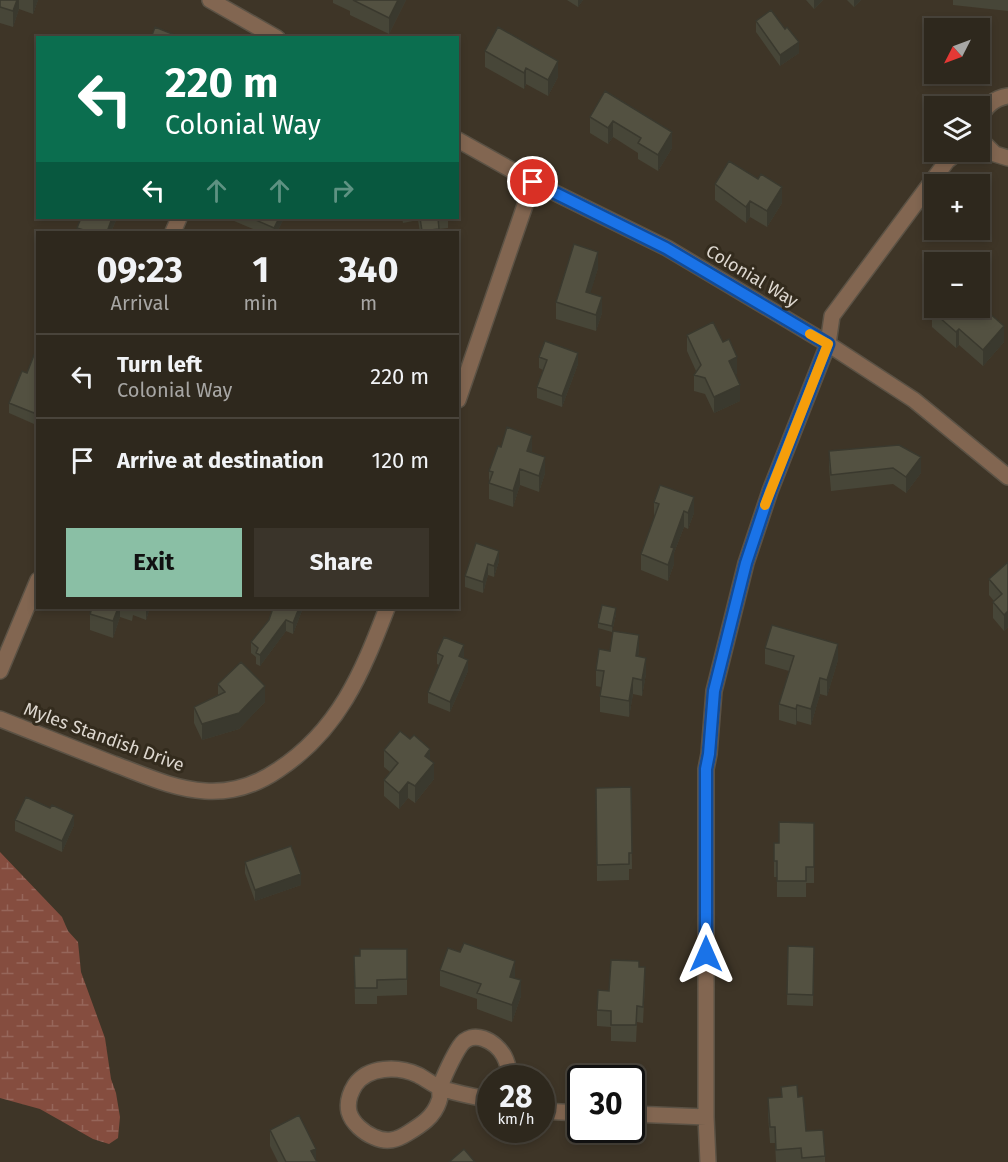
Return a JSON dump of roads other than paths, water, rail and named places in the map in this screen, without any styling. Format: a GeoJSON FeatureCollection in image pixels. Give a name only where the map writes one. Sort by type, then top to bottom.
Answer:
{"type":"FeatureCollection","features":[{"type":"Feature","properties":{"kind":"street"},"geometry":{"type":"LineString","coordinates":[[210,0],[252,31],[271,36]]}},
{"type":"Feature","properties":{"kind":"street"},"geometry":{"type":"LineString","coordinates":[[990,104],[1008,96]]}},
{"type":"Feature","properties":{"kind":"street","name":"Colonial Way"},"geometry":{"type":"LineString","coordinates":[[459,141],[533,182],[666,248],[828,344],[914,400],[1008,477]]}},
{"type":"Feature","properties":{"kind":"street"},"geometry":{"type":"LineString","coordinates":[[990,149],[995,154],[1008,158]]}},
{"type":"Feature","properties":{"kind":"street"},"geometry":{"type":"LineString","coordinates":[[708,1162],[706,769],[714,691],[746,563],[770,491],[828,344],[832,316],[946,162]]}},
{"type":"Feature","properties":{"kind":"street"},"geometry":{"type":"LineString","coordinates":[[459,397],[533,182]]}},
{"type":"Feature","properties":{"kind":"street"},"geometry":{"type":"LineString","coordinates":[[0,671],[36,585]]}},
{"type":"Feature","properties":{"kind":"street","name":"Myles Standish Drive"},"geometry":{"type":"LineString","coordinates":[[0,719],[164,783],[205,791],[246,787],[271,775],[294,759],[315,741],[332,720],[364,666],[387,609]]}},
{"type":"Feature","properties":{"kind":"street"},"geometry":{"type":"LineString","coordinates":[[477,1097],[440,1088],[417,1075],[388,1069],[375,1071],[362,1077],[354,1087],[349,1099],[349,1112],[356,1123],[368,1134],[384,1141],[397,1139],[419,1127],[431,1116],[439,1102],[440,1088],[460,1046],[466,1040],[482,1038],[497,1047],[506,1065]]}},
{"type":"Feature","properties":{"kind":"street"},"geometry":{"type":"LineString","coordinates":[[645,1115],[706,1117]]}}]}
